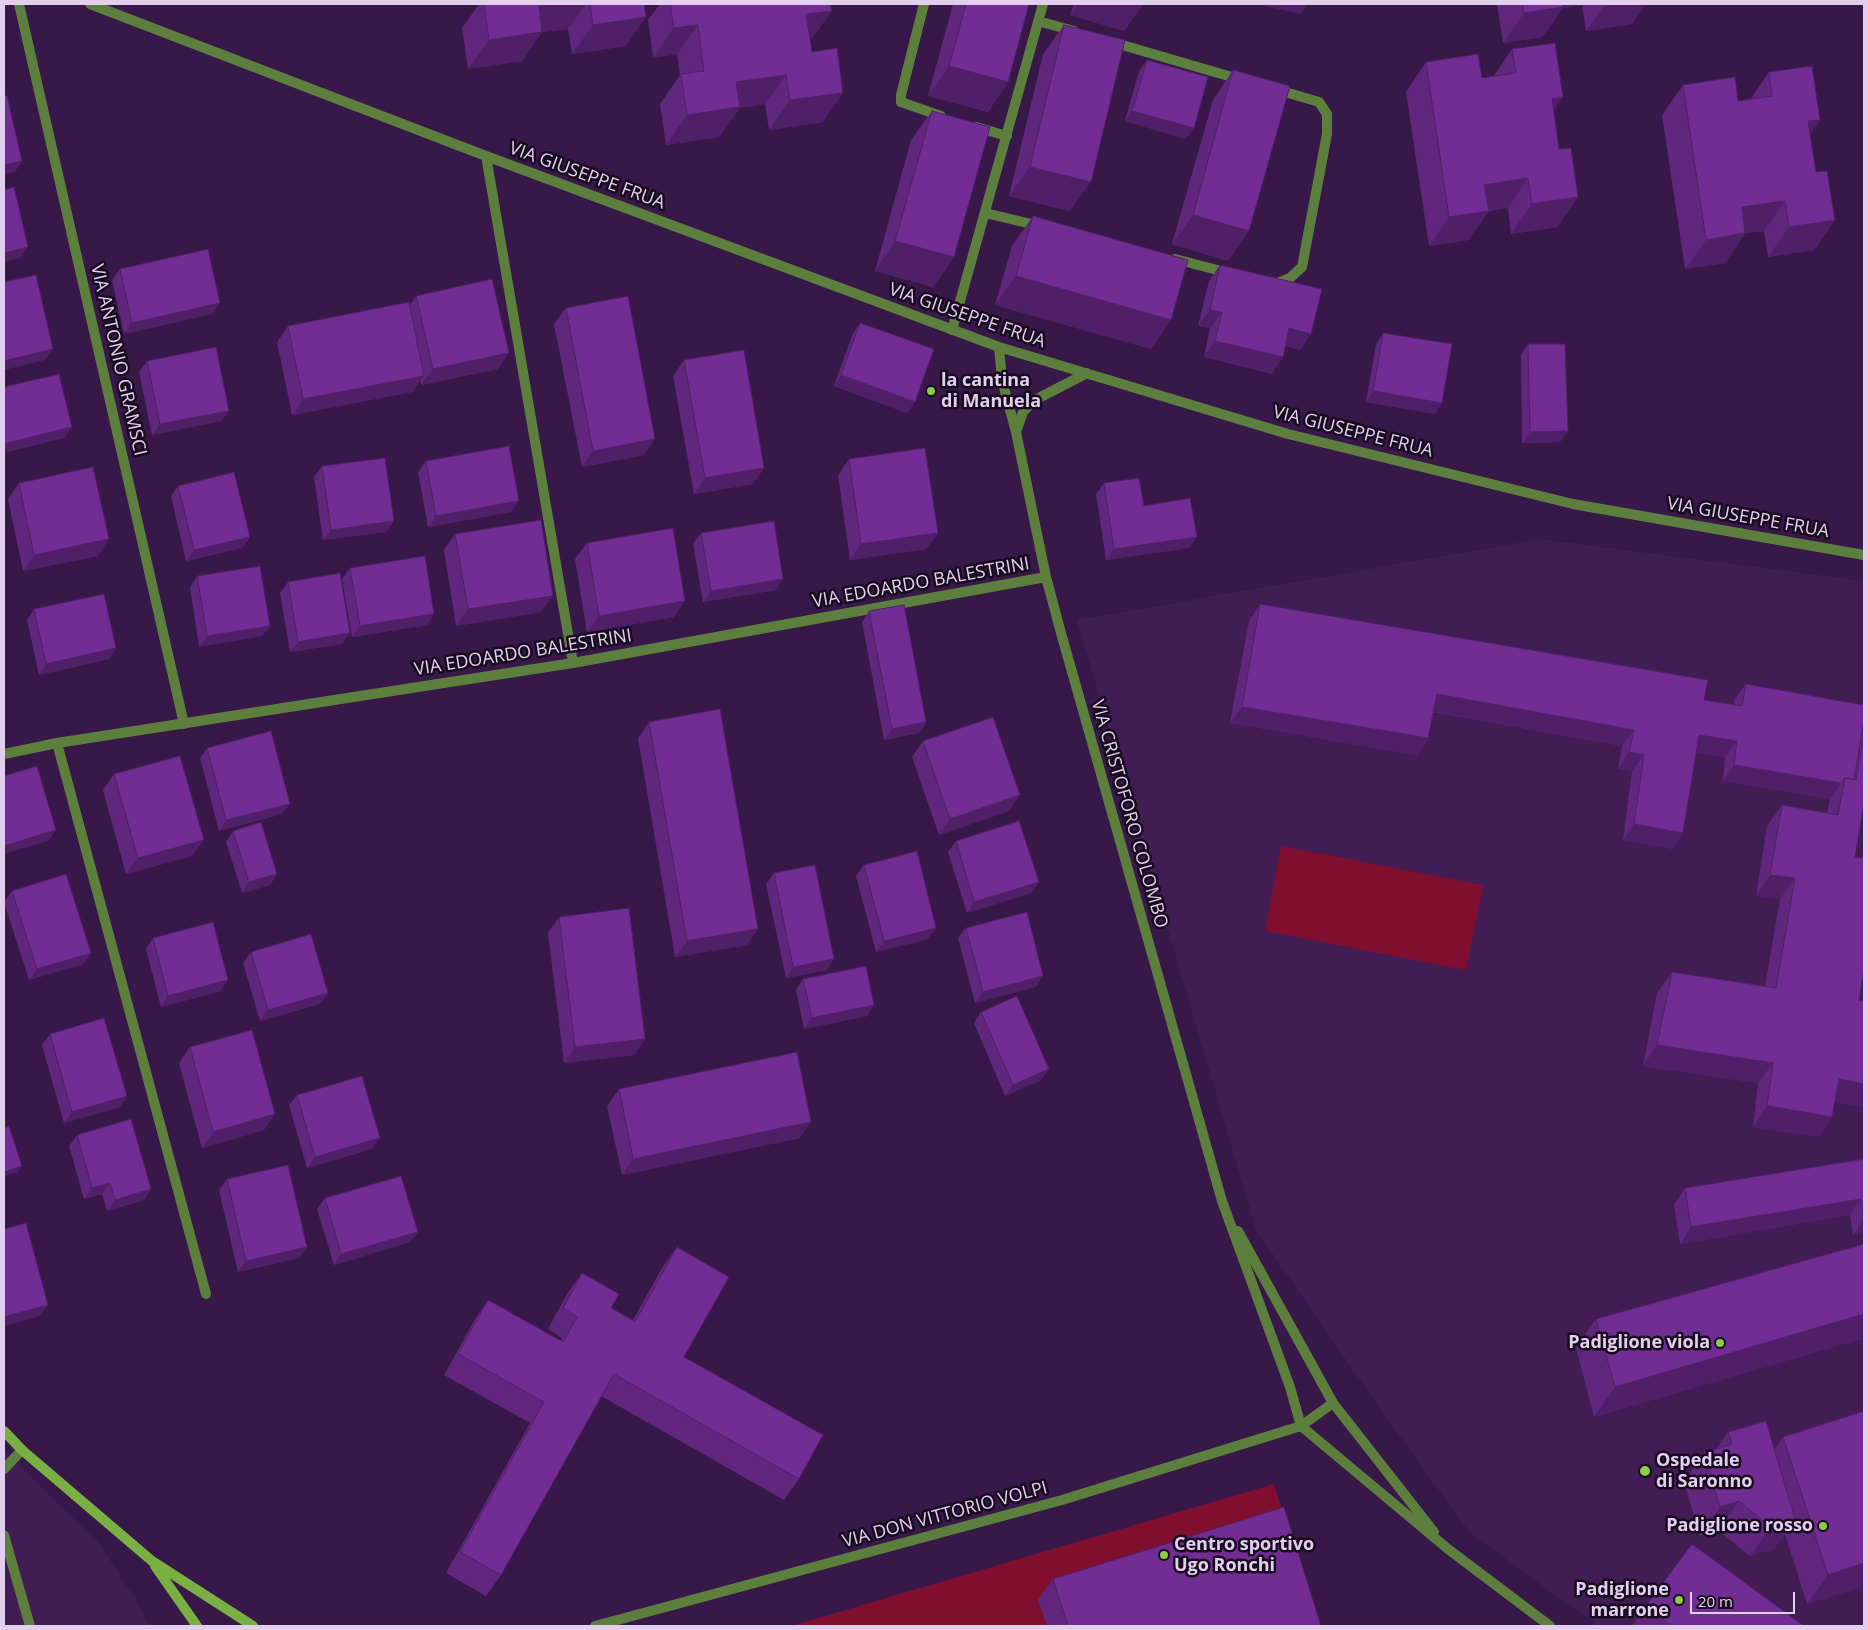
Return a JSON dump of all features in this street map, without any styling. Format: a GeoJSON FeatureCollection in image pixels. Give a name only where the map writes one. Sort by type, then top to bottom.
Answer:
{"type":"FeatureCollection","features":[{"type":"Feature","properties":{"kind":"street","name":"VIA ANTONIO GRAMSCI"},"geometry":{"type":"LineString","coordinates":[[19,4],[184,724]]}},
{"type":"Feature","properties":{"kind":"street","name":"VIA GIUSEPPE FRUA"},"geometry":{"type":"LineString","coordinates":[[90,4],[486,156],[999,347],[1288,434],[1573,504],[1864,555]]}},
{"type":"Feature","properties":{"kind":"street"},"geometry":{"type":"LineString","coordinates":[[924,4],[901,95],[901,102],[1007,136]]}},
{"type":"Feature","properties":{"kind":"street"},"geometry":{"type":"LineString","coordinates":[[952,330],[1043,4]]}},
{"type":"Feature","properties":{"kind":"street"},"geometry":{"type":"LineString","coordinates":[[1038,21],[1085,34]]}},
{"type":"Feature","properties":{"kind":"street"},"geometry":{"type":"LineString","coordinates":[[1104,40],[1319,102],[1327,114],[1327,134],[1302,267],[1290,278],[1275,284],[1266,282]]}},
{"type":"Feature","properties":{"kind":"street"},"geometry":{"type":"LineString","coordinates":[[486,156],[573,663]]}},
{"type":"Feature","properties":{"kind":"street"},"geometry":{"type":"LineString","coordinates":[[985,212],[1052,229]]}},
{"type":"Feature","properties":{"kind":"street"},"geometry":{"type":"LineString","coordinates":[[1169,258],[1236,274]]}},
{"type":"Feature","properties":{"kind":"street","name":"VIA CRISTOFORO COLOMBO"},"geometry":{"type":"LineString","coordinates":[[999,347],[1002,380],[1016,432],[1046,577],[1222,1201],[1290,1387],[1301,1426],[1448,1548],[1550,1626]]}},
{"type":"Feature","properties":{"kind":"street"},"geometry":{"type":"LineString","coordinates":[[1016,432],[1023,412],[1033,401],[1087,373]]}},
{"type":"Feature","properties":{"kind":"street","name":"VIA EDOARDO BALESTRINI"},"geometry":{"type":"LineString","coordinates":[[4,754],[57,743],[573,663],[1046,577]]}},
{"type":"Feature","properties":{"kind":"street"},"geometry":{"type":"LineString","coordinates":[[57,743],[206,1294]]}},
{"type":"Feature","properties":{"kind":"street","name":"VIA CRISTOFORO COLOMBO"},"geometry":{"type":"LineString","coordinates":[[1222,1201],[1334,1403],[1448,1548]]}},
{"type":"Feature","properties":{"kind":"street"},"geometry":{"type":"LineString","coordinates":[[1301,1426],[1334,1403]]}},
{"type":"Feature","properties":{"kind":"street","name":"VIA DON VITTORIO VOLPI"},"geometry":{"type":"LineString","coordinates":[[595,1626],[1062,1500],[1301,1426]]}},
{"type":"Feature","properties":{"kind":"street"},"geometry":{"type":"LineString","coordinates":[[4,1431],[22,1450],[152,1561],[253,1626]]}},
{"type":"Feature","properties":{"kind":"street"},"geometry":{"type":"LineString","coordinates":[[4,1468],[22,1450]]}},
{"type":"Feature","properties":{"kind":"street"},"geometry":{"type":"LineString","coordinates":[[4,1535],[30,1626]]}},
{"type":"Feature","properties":{"kind":"street"},"geometry":{"type":"LineString","coordinates":[[152,1561],[197,1626]]}},
{"type":"Feature","properties":{"kind":"shaded area"},"geometry":{"type":"Polygon","coordinates":[[[1540,539],[1864,581],[1864,1626],[1598,1626],[1470,1533],[1380,1409],[1256,1230],[1077,620],[1540,539]]]}},
{"type":"Feature","properties":{"kind":"shaded area"},"geometry":{"type":"Polygon","coordinates":[[[1281,846],[1483,885],[1466,970],[1265,931],[1281,846]]]}},
{"type":"Feature","properties":{"kind":"shaded area"},"geometry":{"type":"Polygon","coordinates":[[[4,1451],[98,1542],[138,1603],[149,1626],[4,1626],[4,1451]]]}},
{"type":"Feature","properties":{"kind":"shaded area","name":"Centro sportivo Ugo Ronchi"},"geometry":{"type":"Polygon","coordinates":[[[1274,1484],[1318,1626],[791,1626],[1274,1484]]]}},
{"type":"Feature","properties":{"kind":"building"},"geometry":{"type":"Polygon","coordinates":[[[484,4],[557,4],[539,6],[542,32],[489,40],[484,4]]]}},
{"type":"Feature","properties":{"kind":"building"},"geometry":{"type":"Polygon","coordinates":[[[590,4],[644,4],[646,17],[593,25],[590,4]]]}},
{"type":"Feature","properties":{"kind":"building"},"geometry":{"type":"Polygon","coordinates":[[[670,4],[830,4],[832,11],[806,14],[812,52],[837,48],[843,93],[790,100],[786,75],[736,82],[740,107],[687,115],[681,74],[704,71],[698,25],[674,28],[670,4]]]}},
{"type":"Feature","properties":{"kind":"building"},"geometry":{"type":"Polygon","coordinates":[[[966,4],[1029,4],[1008,82],[949,66],[966,4]]]}},
{"type":"Feature","properties":{"kind":"building"},"geometry":{"type":"Polygon","coordinates":[[[1522,4],[1562,4],[1563,7],[1524,13],[1522,4]]]}},
{"type":"Feature","properties":{"kind":"building"},"geometry":{"type":"Polygon","coordinates":[[[1064,25],[1125,40],[1091,182],[1030,167],[1064,25]]]}},
{"type":"Feature","properties":{"kind":"building"},"geometry":{"type":"Polygon","coordinates":[[[1555,43],[1563,97],[1552,99],[1559,149],[1571,148],[1578,197],[1532,204],[1528,178],[1484,185],[1489,211],[1449,217],[1426,62],[1478,54],[1482,78],[1516,73],[1512,49],[1555,43]]]}},
{"type":"Feature","properties":{"kind":"building"},"geometry":{"type":"Polygon","coordinates":[[[1147,60],[1208,77],[1194,128],[1132,111],[1147,60]]]}},
{"type":"Feature","properties":{"kind":"building"},"geometry":{"type":"Polygon","coordinates":[[[1812,66],[1820,120],[1808,121],[1816,172],[1827,171],[1835,220],[1789,227],[1785,201],[1742,207],[1745,233],[1706,240],[1683,85],[1735,77],[1738,101],[1772,96],[1769,72],[1812,66]]]}},
{"type":"Feature","properties":{"kind":"building"},"geometry":{"type":"Polygon","coordinates":[[[1233,70],[1290,86],[1249,231],[1193,215],[1233,70]]]}},
{"type":"Feature","properties":{"kind":"building"},"geometry":{"type":"Polygon","coordinates":[[[4,96],[7,96],[22,161],[4,165],[4,96]]]}},
{"type":"Feature","properties":{"kind":"building"},"geometry":{"type":"Polygon","coordinates":[[[932,111],[990,127],[954,257],[895,241],[932,111]]]}},
{"type":"Feature","properties":{"kind":"building"},"geometry":{"type":"Polygon","coordinates":[[[14,187],[28,247],[4,253],[4,190],[14,187]]]}},
{"type":"Feature","properties":{"kind":"building"},"geometry":{"type":"Polygon","coordinates":[[[1033,216],[1188,260],[1171,320],[1016,276],[1033,216]]]}},
{"type":"Feature","properties":{"kind":"building"},"geometry":{"type":"Polygon","coordinates":[[[208,249],[220,303],[132,323],[120,269],[208,249]]]}},
{"type":"Feature","properties":{"kind":"building"},"geometry":{"type":"Polygon","coordinates":[[[1220,265],[1322,289],[1311,334],[1289,328],[1283,357],[1215,341],[1222,312],[1210,310],[1220,265]]]}},
{"type":"Feature","properties":{"kind":"building"},"geometry":{"type":"Polygon","coordinates":[[[36,275],[53,349],[4,361],[4,282],[36,275]]]}},
{"type":"Feature","properties":{"kind":"building"},"geometry":{"type":"Polygon","coordinates":[[[492,279],[509,353],[433,369],[416,296],[492,279]]]}},
{"type":"Feature","properties":{"kind":"building"},"geometry":{"type":"Polygon","coordinates":[[[628,296],[655,439],[593,451],[566,308],[628,296]]]}},
{"type":"Feature","properties":{"kind":"building"},"geometry":{"type":"Polygon","coordinates":[[[409,302],[424,376],[303,399],[288,326],[409,302]]]}},
{"type":"Feature","properties":{"kind":"building"},"geometry":{"type":"Polygon","coordinates":[[[860,323],[934,349],[915,402],[841,375],[860,323]]]}},
{"type":"Feature","properties":{"kind":"building"},"geometry":{"type":"Polygon","coordinates":[[[1383,333],[1452,344],[1442,403],[1373,391],[1383,333]]]}},
{"type":"Feature","properties":{"kind":"building"},"geometry":{"type":"Polygon","coordinates":[[[1528,344],[1565,344],[1568,431],[1530,432],[1528,344]]]}},
{"type":"Feature","properties":{"kind":"building"},"geometry":{"type":"Polygon","coordinates":[[[216,347],[229,411],[160,424],[147,361],[216,347]]]}},
{"type":"Feature","properties":{"kind":"building"},"geometry":{"type":"Polygon","coordinates":[[[744,350],[764,468],[705,478],[684,360],[744,350]]]}},
{"type":"Feature","properties":{"kind":"building"},"geometry":{"type":"Polygon","coordinates":[[[59,374],[72,427],[4,444],[4,387],[59,374]]]}},
{"type":"Feature","properties":{"kind":"building"},"geometry":{"type":"Polygon","coordinates":[[[509,446],[519,501],[436,516],[426,461],[509,446]]]}},
{"type":"Feature","properties":{"kind":"building"},"geometry":{"type":"Polygon","coordinates":[[[925,448],[938,533],[861,544],[849,459],[925,448]]]}},
{"type":"Feature","properties":{"kind":"building"},"geometry":{"type":"Polygon","coordinates":[[[385,458],[394,521],[331,530],[322,466],[385,458]]]}},
{"type":"Feature","properties":{"kind":"building"},"geometry":{"type":"Polygon","coordinates":[[[93,467],[109,539],[34,555],[19,483],[93,467]]]}},
{"type":"Feature","properties":{"kind":"building"},"geometry":{"type":"Polygon","coordinates":[[[234,472],[250,537],[194,550],[178,486],[234,472]]]}},
{"type":"Feature","properties":{"kind":"building"},"geometry":{"type":"Polygon","coordinates":[[[1139,478],[1144,506],[1190,498],[1197,537],[1114,549],[1104,483],[1139,478]]]}},
{"type":"Feature","properties":{"kind":"building"},"geometry":{"type":"Polygon","coordinates":[[[541,520],[553,596],[468,609],[455,534],[541,520]]]}},
{"type":"Feature","properties":{"kind":"building"},"geometry":{"type":"Polygon","coordinates":[[[774,521],[783,579],[711,591],[701,533],[774,521]]]}},
{"type":"Feature","properties":{"kind":"building"},"geometry":{"type":"Polygon","coordinates":[[[673,528],[685,601],[599,616],[587,543],[673,528]]]}},
{"type":"Feature","properties":{"kind":"building"},"geometry":{"type":"Polygon","coordinates":[[[425,556],[434,614],[360,626],[350,568],[425,556]]]}},
{"type":"Feature","properties":{"kind":"building"},"geometry":{"type":"Polygon","coordinates":[[[260,566],[270,626],[207,636],[197,576],[260,566]]]}},
{"type":"Feature","properties":{"kind":"building"},"geometry":{"type":"Polygon","coordinates":[[[340,573],[350,633],[298,642],[288,582],[340,573]]]}},
{"type":"Feature","properties":{"kind":"building"},"geometry":{"type":"Polygon","coordinates":[[[104,594],[116,648],[46,664],[34,609],[104,594]]]}},
{"type":"Feature","properties":{"kind":"building"},"geometry":{"type":"Polygon","coordinates":[[[1260,604],[1708,680],[1704,700],[1742,706],[1746,684],[1864,705],[1864,721],[1854,779],[1845,778],[1841,783],[1734,765],[1737,741],[1699,735],[1683,833],[1634,824],[1644,755],[1629,752],[1634,730],[1437,694],[1428,738],[1242,707],[1260,604]]]}},
{"type":"Feature","properties":{"kind":"building"},"geometry":{"type":"Polygon","coordinates":[[[904,605],[926,722],[892,729],[869,611],[904,605]]]}},
{"type":"Feature","properties":{"kind":"building"},"geometry":{"type":"Polygon","coordinates":[[[720,709],[758,929],[687,941],[649,722],[720,709]]]}},
{"type":"Feature","properties":{"kind":"building"},"geometry":{"type":"Polygon","coordinates":[[[993,717],[1020,795],[950,819],[923,741],[993,717]]]}},
{"type":"Feature","properties":{"kind":"building"},"geometry":{"type":"Polygon","coordinates":[[[271,731],[290,804],[226,820],[207,748],[271,731]]]}},
{"type":"Feature","properties":{"kind":"building"},"geometry":{"type":"Polygon","coordinates":[[[1864,735],[1864,803],[1855,857],[1864,858],[1864,969],[1859,1000],[1864,1001],[1864,1084],[1839,1079],[1832,1117],[1767,1106],[1773,1063],[1657,1045],[1672,972],[1776,988],[1795,878],[1770,875],[1782,805],[1838,815],[1845,778],[1856,780],[1864,735]]]}},
{"type":"Feature","properties":{"kind":"building"},"geometry":{"type":"Polygon","coordinates":[[[180,756],[204,840],[138,858],[114,774],[180,756]]]}},
{"type":"Feature","properties":{"kind":"building"},"geometry":{"type":"Polygon","coordinates":[[[37,766],[56,830],[4,846],[4,776],[37,766]]]}},
{"type":"Feature","properties":{"kind":"building"},"geometry":{"type":"Polygon","coordinates":[[[1019,821],[1039,882],[974,902],[956,841],[1019,821]]]}},
{"type":"Feature","properties":{"kind":"building"},"geometry":{"type":"Polygon","coordinates":[[[261,822],[277,874],[249,882],[233,831],[261,822]]]}},
{"type":"Feature","properties":{"kind":"building"},"geometry":{"type":"Polygon","coordinates":[[[917,851],[936,928],[884,941],[864,865],[917,851]]]}},
{"type":"Feature","properties":{"kind":"building"},"geometry":{"type":"Polygon","coordinates":[[[815,865],[834,959],[793,967],[774,873],[815,865]]]}},
{"type":"Feature","properties":{"kind":"building"},"geometry":{"type":"Polygon","coordinates":[[[66,874],[91,953],[37,969],[12,891],[66,874]]]}},
{"type":"Feature","properties":{"kind":"building"},"geometry":{"type":"Polygon","coordinates":[[[629,908],[645,1039],[575,1047],[559,917],[629,908]]]}},
{"type":"Feature","properties":{"kind":"building"},"geometry":{"type":"Polygon","coordinates":[[[1027,912],[1043,976],[983,992],[966,928],[1027,912]]]}},
{"type":"Feature","properties":{"kind":"building"},"geometry":{"type":"Polygon","coordinates":[[[213,922],[228,980],[168,996],[153,938],[213,922]]]}},
{"type":"Feature","properties":{"kind":"building"},"geometry":{"type":"Polygon","coordinates":[[[311,934],[328,993],[268,1010],[251,952],[311,934]]]}},
{"type":"Feature","properties":{"kind":"building"},"geometry":{"type":"Polygon","coordinates":[[[866,966],[874,1005],[812,1018],[803,979],[866,966]]]}},
{"type":"Feature","properties":{"kind":"building"},"geometry":{"type":"Polygon","coordinates":[[[1017,996],[1049,1069],[1013,1085],[981,1012],[1017,996]]]}},
{"type":"Feature","properties":{"kind":"building"},"geometry":{"type":"Polygon","coordinates":[[[104,1018],[127,1096],[72,1112],[50,1034],[104,1018]]]}},
{"type":"Feature","properties":{"kind":"building"},"geometry":{"type":"Polygon","coordinates":[[[252,1030],[275,1114],[213,1132],[190,1047],[252,1030]]]}},
{"type":"Feature","properties":{"kind":"building"},"geometry":{"type":"Polygon","coordinates":[[[797,1052],[811,1122],[633,1159],[619,1089],[797,1052]]]}},
{"type":"Feature","properties":{"kind":"building"},"geometry":{"type":"Polygon","coordinates":[[[362,1076],[380,1138],[315,1157],[297,1095],[362,1076]]]}},
{"type":"Feature","properties":{"kind":"building"},"geometry":{"type":"Polygon","coordinates":[[[131,1119],[151,1189],[115,1200],[110,1183],[92,1188],[77,1135],[131,1119]]]}},
{"type":"Feature","properties":{"kind":"building"},"geometry":{"type":"Polygon","coordinates":[[[9,1126],[22,1166],[4,1172],[4,1128],[9,1126]]]}},
{"type":"Feature","properties":{"kind":"building"},"geometry":{"type":"Polygon","coordinates":[[[1864,1159],[1864,1218],[1861,1199],[1691,1227],[1685,1188],[1864,1159]]]}},
{"type":"Feature","properties":{"kind":"building"},"geometry":{"type":"Polygon","coordinates":[[[288,1165],[307,1247],[246,1261],[227,1179],[288,1165]]]}},
{"type":"Feature","properties":{"kind":"building"},"geometry":{"type":"Polygon","coordinates":[[[401,1176],[418,1232],[341,1254],[325,1198],[401,1176]]]}},
{"type":"Feature","properties":{"kind":"building"},"geometry":{"type":"Polygon","coordinates":[[[26,1223],[48,1305],[4,1317],[4,1229],[26,1223]]]}},
{"type":"Feature","properties":{"kind":"building","name":"Padiglione viola"},"geometry":{"type":"Polygon","coordinates":[[[1864,1244],[1864,1314],[1615,1387],[1596,1319],[1864,1244]]]}},
{"type":"Feature","properties":{"kind":"building"},"geometry":{"type":"Polygon","coordinates":[[[677,1247],[729,1277],[684,1357],[823,1435],[799,1479],[614,1374],[501,1575],[460,1552],[544,1402],[458,1354],[488,1300],[563,1342],[577,1317],[563,1308],[582,1273],[619,1294],[611,1308],[635,1322],[677,1247]]]}},
{"type":"Feature","properties":{"kind":"building"},"geometry":{"type":"Polygon","coordinates":[[[1864,1411],[1864,1563],[1828,1575],[1783,1437],[1864,1411]]]}},
{"type":"Feature","properties":{"kind":"building"},"geometry":{"type":"Polygon","coordinates":[[[1766,1421],[1795,1519],[1771,1527],[1739,1501],[1720,1507],[1704,1453],[1732,1444],[1728,1432],[1766,1421]]]}},
{"type":"Feature","properties":{"kind":"building"},"geometry":{"type":"Polygon","coordinates":[[[1284,1507],[1321,1626],[1068,1626],[1053,1579],[1284,1507]]]}},
{"type":"Feature","properties":{"kind":"building"},"geometry":{"type":"Polygon","coordinates":[[[1692,1544],[1804,1626],[1672,1626],[1645,1607],[1692,1544]]]}},
{"type":"Feature","properties":{"kind":"place","name":"la cantina di Manuela"},"geometry":{"type":"Point","coordinates":[931,391]}},
{"type":"Feature","properties":{"kind":"place","name":"Padiglione viola"},"geometry":{"type":"Point","coordinates":[1720,1343]}},
{"type":"Feature","properties":{"kind":"place","name":"Ospedale di Saronno"},"geometry":{"type":"Point","coordinates":[1645,1471]}},
{"type":"Feature","properties":{"kind":"place","name":"Padiglione rosso"},"geometry":{"type":"Point","coordinates":[1823,1526]}},
{"type":"Feature","properties":{"kind":"place","name":"Centro sportivo Ugo Ronchi"},"geometry":{"type":"Point","coordinates":[1164,1555]}},
{"type":"Feature","properties":{"kind":"place","name":"Padiglione marrone"},"geometry":{"type":"Point","coordinates":[1679,1600]}}]}
